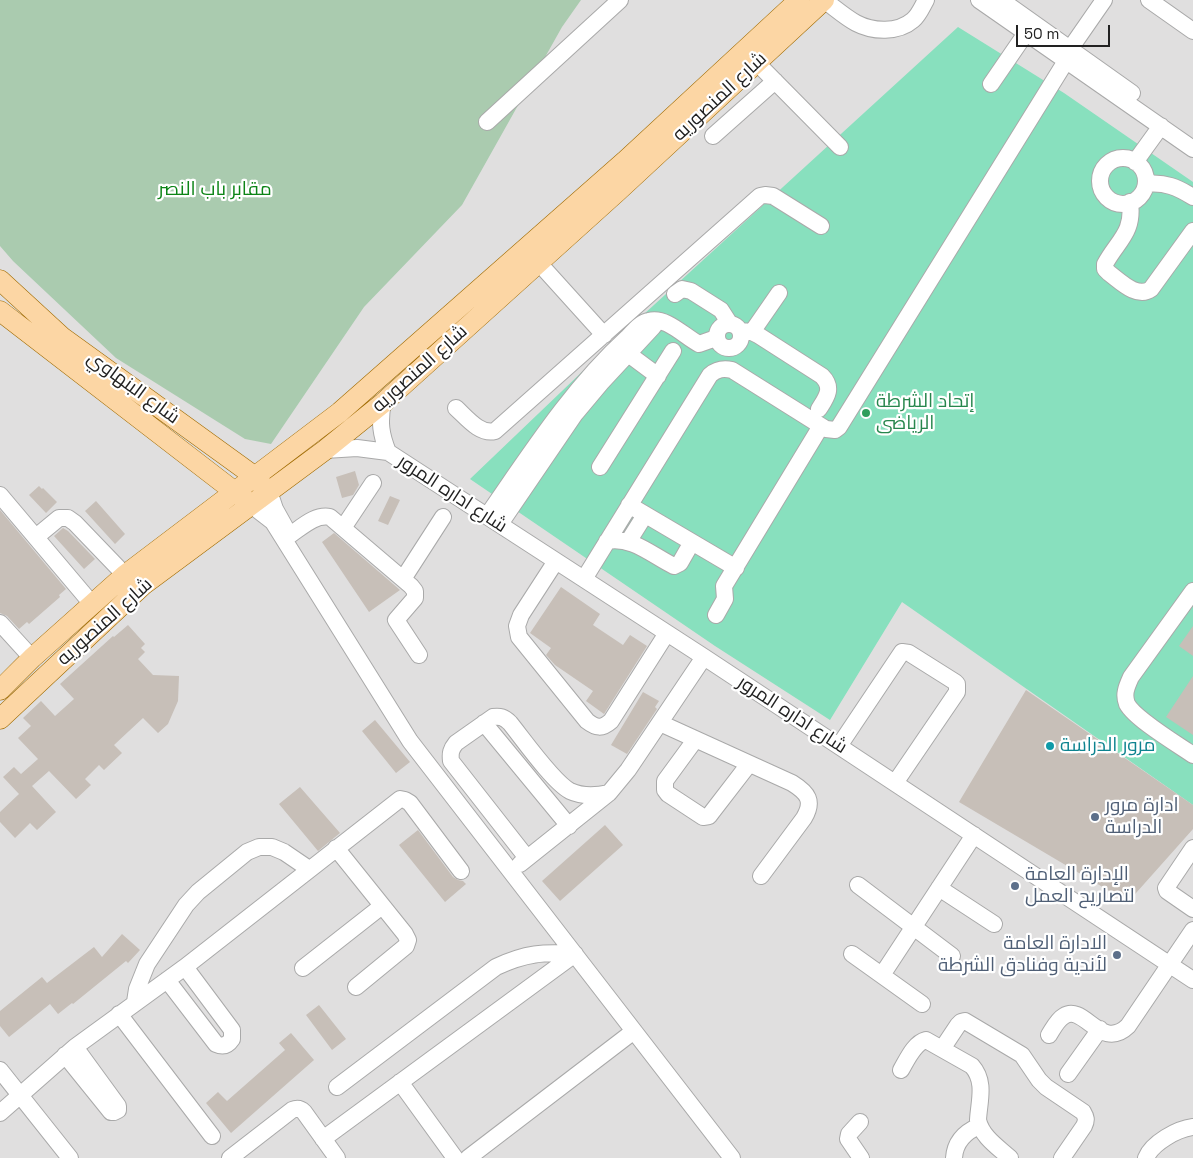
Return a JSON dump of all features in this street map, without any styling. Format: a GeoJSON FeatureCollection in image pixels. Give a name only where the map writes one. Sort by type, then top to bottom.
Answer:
{"type":"FeatureCollection","features":[{"type":"Feature","properties":{"kind":"main road","name":"شارع المنصوريه"},"geometry":{"type":"LineString","coordinates":[[751,56],[799,0]]}},
{"type":"Feature","properties":{"kind":"main road","name":"شارع المنصوريه"},"geometry":{"type":"LineString","coordinates":[[0,719],[143,586],[326,450],[383,404],[618,167],[751,56],[824,0]]}},
{"type":"Feature","properties":{"kind":"main road","name":"شارع المنصوريه"},"geometry":{"type":"LineString","coordinates":[[0,690],[32,658],[125,576],[340,412],[532,255]]}},
{"type":"Feature","properties":{"kind":"main road","name":"شارع البنهاوي"},"geometry":{"type":"LineString","coordinates":[[0,280],[62,336],[254,476],[269,491]]}},
{"type":"Feature","properties":{"kind":"main road","name":"شارع البنهاوي"},"geometry":{"type":"LineString","coordinates":[[0,311],[251,505]]}},
{"type":"Feature","properties":{"kind":"main road"},"geometry":{"type":"LineString","coordinates":[[340,412],[354,428]]}},
{"type":"Feature","properties":{"kind":"street"},"geometry":{"type":"LineString","coordinates":[[487,122],[620,0]]}},
{"type":"Feature","properties":{"kind":"street"},"geometry":{"type":"LineString","coordinates":[[824,0],[856,23],[873,29],[888,30],[903,27],[912,20],[918,15],[926,0]]}},
{"type":"Feature","properties":{"kind":"street"},"geometry":{"type":"LineString","coordinates":[[979,0],[1026,33],[1068,55],[1193,136]]}},
{"type":"Feature","properties":{"kind":"street"},"geometry":{"type":"LineString","coordinates":[[1002,0],[1068,55],[1193,149]]}},
{"type":"Feature","properties":{"kind":"street"},"geometry":{"type":"LineString","coordinates":[[584,579],[714,371],[720,369],[732,370],[830,431],[839,427],[1068,55],[1104,0]]}},
{"type":"Feature","properties":{"kind":"street"},"geometry":{"type":"LineString","coordinates":[[1149,0],[1193,31]]}},
{"type":"Feature","properties":{"kind":"street"},"geometry":{"type":"LineString","coordinates":[[991,84],[1026,33]]}},
{"type":"Feature","properties":{"kind":"street"},"geometry":{"type":"LineString","coordinates":[[751,56],[840,146]]}},
{"type":"Feature","properties":{"kind":"street"},"geometry":{"type":"LineString","coordinates":[[713,136],[775,82]]}},
{"type":"Feature","properties":{"kind":"street"},"geometry":{"type":"LineString","coordinates":[[1135,162],[1161,126]]}},
{"type":"Feature","properties":{"kind":"street"},"geometry":{"type":"LineString","coordinates":[[1119,158],[1128,159],[1135,162],[1141,168],[1145,175],[1146,184],[1138,198],[1122,204],[1114,202],[1102,190],[1101,174],[1111,161],[1119,158]]}},
{"type":"Feature","properties":{"kind":"street"},"geometry":{"type":"LineString","coordinates":[[1146,184],[1168,184],[1193,197]]}},
{"type":"Feature","properties":{"kind":"street"},"geometry":{"type":"LineString","coordinates":[[456,408],[481,430],[486,432],[495,431],[760,196],[773,196],[821,226]]}},
{"type":"Feature","properties":{"kind":"street"},"geometry":{"type":"LineString","coordinates":[[1130,202],[1132,214],[1130,225],[1105,264],[1105,269],[1136,292],[1146,292],[1151,289],[1193,231]]}},
{"type":"Feature","properties":{"kind":"street"},"geometry":{"type":"LineString","coordinates":[[532,255],[604,335]]}},
{"type":"Feature","properties":{"kind":"street"},"geometry":{"type":"LineString","coordinates":[[675,294],[682,289],[691,291],[721,310],[740,329],[826,380],[829,391],[819,409]]}},
{"type":"Feature","properties":{"kind":"street"},"geometry":{"type":"LineString","coordinates":[[494,520],[540,438],[590,376],[654,328],[657,321],[671,326],[700,344],[716,338],[722,346],[727,349],[732,348],[740,342],[740,329],[779,293]]}},
{"type":"Feature","properties":{"kind":"street"},"geometry":{"type":"LineString","coordinates":[[623,350],[658,376]]}},
{"type":"Feature","properties":{"kind":"street"},"geometry":{"type":"LineString","coordinates":[[600,467],[673,351]]}},
{"type":"Feature","properties":{"kind":"street","name":"شارع اداره المرور"},"geometry":{"type":"LineString","coordinates":[[383,404],[380,416],[380,429],[388,452]]}},
{"type":"Feature","properties":{"kind":"street"},"geometry":{"type":"LineString","coordinates":[[716,615],[725,599],[723,588],[821,426]]}},
{"type":"Feature","properties":{"kind":"street","name":"شارع اداره المرور"},"geometry":{"type":"LineString","coordinates":[[326,450],[357,448],[388,452],[704,657],[1193,980]]}},
{"type":"Feature","properties":{"kind":"street"},"geometry":{"type":"LineString","coordinates":[[343,528],[373,482]]}},
{"type":"Feature","properties":{"kind":"street"},"geometry":{"type":"LineString","coordinates":[[269,491],[279,518],[413,726],[420,741],[423,757]]}},
{"type":"Feature","properties":{"kind":"street"},"geometry":{"type":"LineString","coordinates":[[1,499],[92,604]]}},
{"type":"Feature","properties":{"kind":"street"},"geometry":{"type":"LineString","coordinates":[[251,505],[273,522],[410,741],[634,1031],[725,1154]]}},
{"type":"Feature","properties":{"kind":"street"},"geometry":{"type":"LineString","coordinates":[[629,505],[736,568]]}},
{"type":"Feature","properties":{"kind":"street"},"geometry":{"type":"LineString","coordinates":[[290,535],[318,517],[324,515],[330,517],[403,579],[415,591],[415,598],[397,617],[397,622],[419,655]]}},
{"type":"Feature","properties":{"kind":"street"},"geometry":{"type":"LineString","coordinates":[[628,542],[645,515]]}},
{"type":"Feature","properties":{"kind":"street"},"geometry":{"type":"LineString","coordinates":[[403,579],[443,517]]}},
{"type":"Feature","properties":{"kind":"street"},"geometry":{"type":"LineString","coordinates":[[36,538],[59,518],[68,518],[125,576]]}},
{"type":"Feature","properties":{"kind":"street"},"geometry":{"type":"LineString","coordinates":[[607,541],[628,542],[674,566],[680,563],[692,542]]}},
{"type":"Feature","properties":{"kind":"street"},"geometry":{"type":"LineString","coordinates":[[556,561],[521,616],[517,626],[519,637],[587,721],[594,727],[604,727],[611,721],[667,633]]}},
{"type":"Feature","properties":{"kind":"street"},"geometry":{"type":"LineString","coordinates":[[1193,591],[1130,677],[1125,689],[1127,703],[1135,713],[1193,755]]}},
{"type":"Feature","properties":{"kind":"street"},"geometry":{"type":"LineString","coordinates":[[0,623],[32,658]]}},
{"type":"Feature","properties":{"kind":"street"},"geometry":{"type":"LineString","coordinates":[[839,746],[902,652],[909,652],[955,682],[957,684],[957,692],[896,783]]}},
{"type":"Feature","properties":{"kind":"street"},"geometry":{"type":"LineString","coordinates":[[510,871],[609,793],[628,770],[704,657]]}},
{"type":"Feature","properties":{"kind":"street"},"geometry":{"type":"LineString","coordinates":[[528,858],[451,761],[452,748],[484,723],[493,717],[499,716],[505,718],[559,782],[570,790],[582,795],[596,796],[609,793]]}},
{"type":"Feature","properties":{"kind":"street"},"geometry":{"type":"LineString","coordinates":[[484,723],[569,826]]}},
{"type":"Feature","properties":{"kind":"street"},"geometry":{"type":"LineString","coordinates":[[660,723],[802,789],[808,798],[809,808],[807,813],[761,876]]}},
{"type":"Feature","properties":{"kind":"street"},"geometry":{"type":"LineString","coordinates":[[695,740],[665,781],[664,786],[668,794],[703,817],[708,816],[712,812],[749,764]]}},
{"type":"Feature","properties":{"kind":"street"},"geometry":{"type":"LineString","coordinates":[[514,760],[531,748]]}},
{"type":"Feature","properties":{"kind":"street"},"geometry":{"type":"LineString","coordinates":[[0,1113],[70,1051],[167,980],[400,799],[410,803],[461,871]]}},
{"type":"Feature","properties":{"kind":"street"},"geometry":{"type":"LineString","coordinates":[[882,975],[974,835]]}},
{"type":"Feature","properties":{"kind":"street"},"geometry":{"type":"LineString","coordinates":[[135,1002],[137,989],[147,964],[186,906],[198,892],[248,852],[259,847],[272,847],[284,852],[310,869]]}},
{"type":"Feature","properties":{"kind":"street"},"geometry":{"type":"LineString","coordinates":[[336,848],[408,940],[406,946],[356,987]]}},
{"type":"Feature","properties":{"kind":"street"},"geometry":{"type":"LineString","coordinates":[[1193,848],[1166,888],[1167,892],[1193,909]]}},
{"type":"Feature","properties":{"kind":"street"},"geometry":{"type":"LineString","coordinates":[[858,885],[952,956]]}},
{"type":"Feature","properties":{"kind":"street"},"geometry":{"type":"LineString","coordinates":[[939,888],[994,924]]}},
{"type":"Feature","properties":{"kind":"street"},"geometry":{"type":"LineString","coordinates":[[303,968],[382,906]]}},
{"type":"Feature","properties":{"kind":"street"},"geometry":{"type":"LineString","coordinates":[[1049,1035],[1060,1020],[1066,1015],[1073,1014],[1107,1034],[1122,1032],[1193,930]]}},
{"type":"Feature","properties":{"kind":"street"},"geometry":{"type":"LineString","coordinates":[[337,1087],[496,966],[515,958],[534,954],[575,954]]}},
{"type":"Feature","properties":{"kind":"street"},"geometry":{"type":"LineString","coordinates":[[323,1139],[575,954]]}},
{"type":"Feature","properties":{"kind":"street"},"geometry":{"type":"LineString","coordinates":[[852,954],[922,1004]]}},
{"type":"Feature","properties":{"kind":"street"},"geometry":{"type":"LineString","coordinates":[[167,980],[216,1044],[225,1045],[230,1043],[232,1030],[184,967]]}},
{"type":"Feature","properties":{"kind":"street"},"geometry":{"type":"LineString","coordinates":[[119,1014],[212,1136]]}},
{"type":"Feature","properties":{"kind":"street"},"geometry":{"type":"LineString","coordinates":[[942,1048],[958,1025],[965,1021],[1022,1055],[1046,1087],[1086,1116],[1084,1126],[1062,1158]]}},
{"type":"Feature","properties":{"kind":"street"},"geometry":{"type":"LineString","coordinates":[[1068,1074],[1100,1030]]}},
{"type":"Feature","properties":{"kind":"street"},"geometry":{"type":"LineString","coordinates":[[468,1158],[634,1031]]}},
{"type":"Feature","properties":{"kind":"street"},"geometry":{"type":"LineString","coordinates":[[901,1070],[920,1041],[926,1040],[972,1066],[978,1073],[981,1081],[978,1120],[980,1126],[986,1136],[1010,1158]]}},
{"type":"Feature","properties":{"kind":"street"},"geometry":{"type":"LineString","coordinates":[[0,1070],[70,1158]]}},
{"type":"Feature","properties":{"kind":"street"},"geometry":{"type":"LineString","coordinates":[[400,1082],[455,1158]]}},
{"type":"Feature","properties":{"kind":"street"},"geometry":{"type":"LineString","coordinates":[[230,1158],[296,1108],[304,1112],[334,1157]]}},
{"type":"Feature","properties":{"kind":"street"},"geometry":{"type":"LineString","coordinates":[[860,1122],[849,1134],[848,1139],[861,1158]]}},
{"type":"Feature","properties":{"kind":"street"},"geometry":{"type":"LineString","coordinates":[[954,1158],[958,1144],[963,1136],[970,1130],[980,1126]]}},
{"type":"Feature","properties":{"kind":"street"},"geometry":{"type":"LineString","coordinates":[[1146,1158],[1150,1149],[1156,1144],[1185,1129],[1193,1127]]}},
{"type":"Feature","properties":{"kind":"shaded area"},"geometry":{"type":"Polygon","coordinates":[[[0,0],[1193,0],[1193,1158],[0,1158],[0,0]]]}},
{"type":"Feature","properties":{"kind":"green space","name":"مقابر باب النصر"},"geometry":{"type":"Polygon","coordinates":[[[0,0],[581,0],[562,27],[462,205],[364,307],[271,444],[245,439],[116,358],[13,261],[0,246],[0,0]]]}},
{"type":"Feature","properties":{"kind":"green space","name":"إتحاد الشرطة الرياضى"},"geometry":{"type":"Polygon","coordinates":[[[958,27],[1064,93],[1193,182],[1193,805],[902,602],[830,720],[715,646],[470,479],[608,347],[958,27]]]}},
{"type":"Feature","properties":{"kind":"building"},"geometry":{"type":"Polygon","coordinates":[[[355,471],[359,485],[353,495],[342,498],[336,477],[355,471]]]}},
{"type":"Feature","properties":{"kind":"building"},"geometry":{"type":"Polygon","coordinates":[[[39,486],[57,502],[46,513],[29,495],[39,486]]]}},
{"type":"Feature","properties":{"kind":"building"},"geometry":{"type":"Polygon","coordinates":[[[390,496],[400,500],[388,525],[378,521],[390,496]]]}},
{"type":"Feature","properties":{"kind":"building"},"geometry":{"type":"Polygon","coordinates":[[[96,501],[125,534],[115,544],[85,511],[96,501]]]}},
{"type":"Feature","properties":{"kind":"building"},"geometry":{"type":"Polygon","coordinates":[[[0,510],[66,589],[59,595],[60,597],[29,624],[27,622],[19,629],[7,616],[0,613],[0,510]]]}},
{"type":"Feature","properties":{"kind":"building"},"geometry":{"type":"Polygon","coordinates":[[[63,528],[95,559],[84,569],[54,536],[63,528]]]}},
{"type":"Feature","properties":{"kind":"building"},"geometry":{"type":"Polygon","coordinates":[[[334,533],[400,590],[369,612],[322,542],[334,533]]]}},
{"type":"Feature","properties":{"kind":"building"},"geometry":{"type":"Polygon","coordinates":[[[561,587],[600,614],[593,625],[623,645],[630,635],[647,646],[604,714],[586,701],[593,691],[555,665],[546,655],[551,648],[530,633],[561,587]]]}},
{"type":"Feature","properties":{"kind":"building"},"geometry":{"type":"Polygon","coordinates":[[[128,625],[145,644],[141,648],[145,652],[138,659],[153,675],[179,676],[178,701],[168,724],[158,733],[143,718],[114,745],[122,753],[104,770],[99,765],[85,779],[91,785],[76,799],[49,771],[32,786],[56,812],[37,830],[30,823],[15,838],[0,822],[0,812],[19,794],[3,777],[14,767],[21,774],[38,759],[18,738],[31,726],[23,718],[41,701],[55,716],[74,699],[60,684],[113,636],[128,625]]]}},
{"type":"Feature","properties":{"kind":"building"},"geometry":{"type":"Polygon","coordinates":[[[1193,626],[1193,656],[1179,646],[1193,626]]]}},
{"type":"Feature","properties":{"kind":"building"},"geometry":{"type":"Polygon","coordinates":[[[1193,676],[1193,735],[1166,717],[1193,676]]]}},
{"type":"Feature","properties":{"kind":"building","name":"مرور الدراسة"},"geometry":{"type":"Polygon","coordinates":[[[1026,690],[1193,805],[1193,829],[1128,902],[959,802],[1026,690]]]}},
{"type":"Feature","properties":{"kind":"building"},"geometry":{"type":"Polygon","coordinates":[[[643,692],[659,701],[655,707],[657,709],[627,754],[611,745],[643,692]]]}},
{"type":"Feature","properties":{"kind":"building"},"geometry":{"type":"Polygon","coordinates":[[[375,720],[410,762],[396,773],[362,731],[375,720]]]}},
{"type":"Feature","properties":{"kind":"building"},"geometry":{"type":"Polygon","coordinates":[[[300,787],[340,833],[318,851],[279,804],[300,787]]]}},
{"type":"Feature","properties":{"kind":"building"},"geometry":{"type":"Polygon","coordinates":[[[605,825],[623,845],[560,901],[542,881],[605,825]]]}},
{"type":"Feature","properties":{"kind":"building"},"geometry":{"type":"Polygon","coordinates":[[[418,830],[453,877],[466,884],[445,902],[399,845],[418,830]]]}},
{"type":"Feature","properties":{"kind":"building"},"geometry":{"type":"Polygon","coordinates":[[[122,934],[140,950],[128,963],[126,961],[58,1014],[50,1004],[9,1037],[0,1026],[0,1011],[42,977],[47,983],[94,947],[102,957],[122,934]]]}},
{"type":"Feature","properties":{"kind":"building"},"geometry":{"type":"Polygon","coordinates":[[[319,1005],[346,1039],[332,1050],[306,1015],[319,1005]]]}},
{"type":"Feature","properties":{"kind":"building"},"geometry":{"type":"Polygon","coordinates":[[[291,1033],[314,1060],[231,1133],[206,1103],[218,1092],[227,1101],[285,1050],[279,1043],[291,1033]]]}},
{"type":"Feature","properties":{"kind":"place","name":"إتحاد الشرطة الرياضى"},"geometry":{"type":"Point","coordinates":[866,413]}},
{"type":"Feature","properties":{"kind":"place","name":"مرور الدراسة"},"geometry":{"type":"Point","coordinates":[1050,746]}},
{"type":"Feature","properties":{"kind":"place","name":"ادارة مرور الدراسة"},"geometry":{"type":"Point","coordinates":[1095,817]}},
{"type":"Feature","properties":{"kind":"place","name":"الإدارة العامة لتصاريح العمل"},"geometry":{"type":"Point","coordinates":[1015,886]}},
{"type":"Feature","properties":{"kind":"place","name":"الادارة العامة لأندية وفنادق الشرطة"},"geometry":{"type":"Point","coordinates":[1117,955]}}]}
